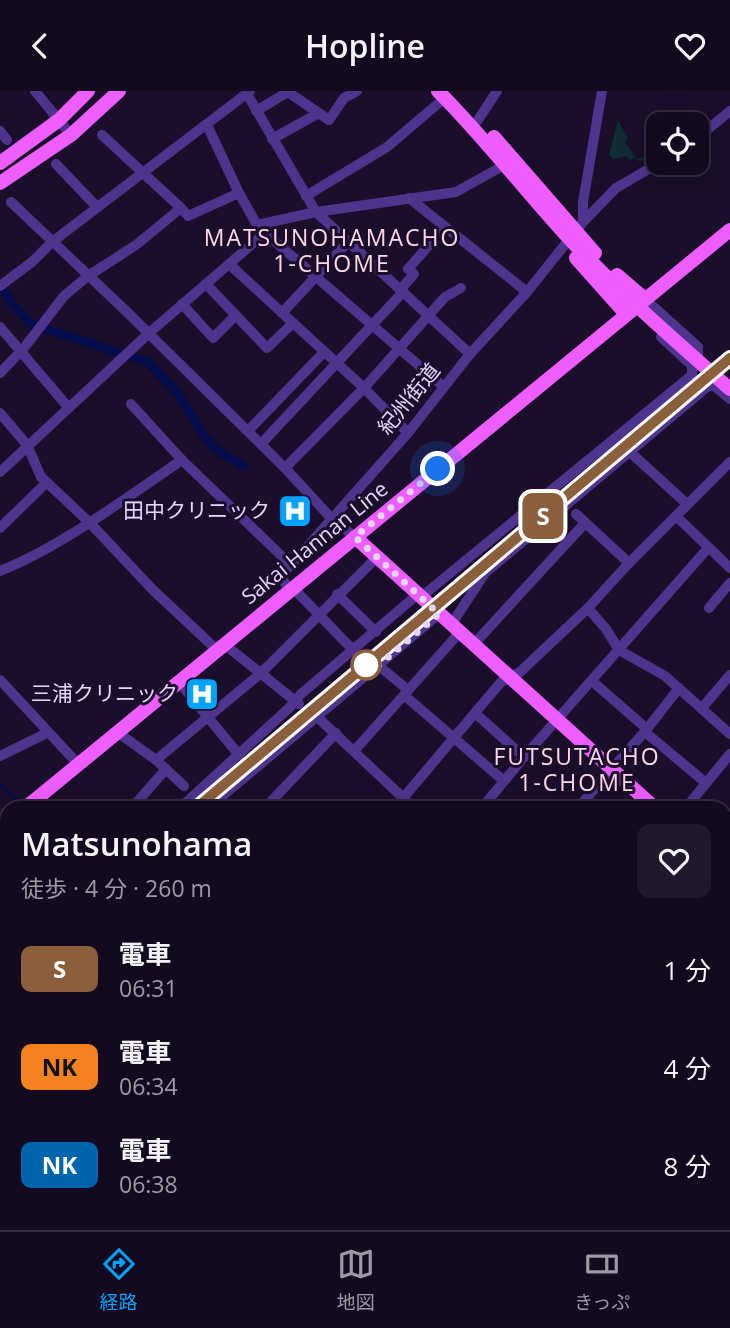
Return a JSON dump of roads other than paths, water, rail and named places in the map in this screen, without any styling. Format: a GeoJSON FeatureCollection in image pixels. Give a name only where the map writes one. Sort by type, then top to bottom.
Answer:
{"type":"FeatureCollection","features":[{"type":"Feature","properties":{"kind":"main road"},"geometry":{"type":"LineString","coordinates":[[0,163],[59,120],[88,91]]}},
{"type":"Feature","properties":{"kind":"main road"},"geometry":{"type":"LineString","coordinates":[[0,183],[71,135],[119,91]]}},
{"type":"Feature","properties":{"kind":"main road"},"geometry":{"type":"LineString","coordinates":[[430,91],[442,95],[478,120],[513,156],[572,232],[625,314]]}},
{"type":"Feature","properties":{"kind":"main road"},"geometry":{"type":"LineString","coordinates":[[442,95],[499,168],[645,299]]}},
{"type":"Feature","properties":{"kind":"main road"},"geometry":{"type":"LineString","coordinates":[[442,95],[572,232],[634,304],[730,389]]}},
{"type":"Feature","properties":{"kind":"main road","name":"Sakai Hannan Line"},"geometry":{"type":"LineString","coordinates":[[34,801],[730,230]]}},
{"type":"Feature","properties":{"kind":"main road"},"geometry":{"type":"LineString","coordinates":[[355,537],[647,801]]}},
{"type":"Feature","properties":{"kind":"street"},"geometry":{"type":"LineString","coordinates":[[35,91],[71,135]]}},
{"type":"Feature","properties":{"kind":"street"},"geometry":{"type":"LineString","coordinates":[[256,111],[288,92],[328,120],[344,98],[355,91]]}},
{"type":"Feature","properties":{"kind":"street"},"geometry":{"type":"LineString","coordinates":[[478,120],[497,91]]}},
{"type":"Feature","properties":{"kind":"street"},"geometry":{"type":"LineString","coordinates":[[572,232],[583,202],[602,91]]}},
{"type":"Feature","properties":{"kind":"street"},"geometry":{"type":"LineString","coordinates":[[0,286],[32,262],[52,241],[248,93],[316,212],[470,354]]}},
{"type":"Feature","properties":{"kind":"street"},"geometry":{"type":"LineString","coordinates":[[306,196],[387,147],[442,95]]}},
{"type":"Feature","properties":{"kind":"street"},"geometry":{"type":"LineString","coordinates":[[709,128],[730,110]]}},
{"type":"Feature","properties":{"kind":"street"},"geometry":{"type":"LineString","coordinates":[[272,139],[318,113]]}},
{"type":"Feature","properties":{"kind":"street"},"geometry":{"type":"LineString","coordinates":[[207,125],[239,193],[261,229],[444,387]]}},
{"type":"Feature","properties":{"kind":"street"},"geometry":{"type":"LineString","coordinates":[[102,135],[188,216],[239,193]]}},
{"type":"Feature","properties":{"kind":"street"},"geometry":{"type":"LineString","coordinates":[[56,164],[97,207]]}},
{"type":"Feature","properties":{"kind":"street"},"geometry":{"type":"LineString","coordinates":[[0,472],[149,333],[229,264],[261,229],[316,212],[456,192],[499,168]]}},
{"type":"Feature","properties":{"kind":"street","name":"紀州街道"},"geometry":{"type":"LineString","coordinates":[[291,565],[408,433],[470,354],[527,292],[572,232],[615,188],[646,170]]}},
{"type":"Feature","properties":{"kind":"street"},"geometry":{"type":"LineString","coordinates":[[409,198],[527,292]]}},
{"type":"Feature","properties":{"kind":"street"},"geometry":{"type":"LineString","coordinates":[[11,202],[149,333],[285,468],[331,518],[355,537]]}},
{"type":"Feature","properties":{"kind":"street"},"geometry":{"type":"LineString","coordinates":[[0,373],[64,296],[88,276],[136,245],[181,208]]}},
{"type":"Feature","properties":{"kind":"street"},"geometry":{"type":"LineString","coordinates":[[261,444],[373,325],[414,274],[408,269],[445,227]]}},
{"type":"Feature","properties":{"kind":"street"},"geometry":{"type":"LineString","coordinates":[[282,313],[348,242]]}},
{"type":"Feature","properties":{"kind":"street"},"geometry":{"type":"LineString","coordinates":[[229,264],[364,388],[408,433]]}},
{"type":"Feature","properties":{"kind":"street"},"geometry":{"type":"LineString","coordinates":[[206,283],[267,348],[293,323]]}},
{"type":"Feature","properties":{"kind":"street"},"geometry":{"type":"LineString","coordinates":[[285,468],[364,388],[445,297],[461,288]]}},
{"type":"Feature","properties":{"kind":"street"},"geometry":{"type":"LineString","coordinates":[[645,299],[698,347],[698,354],[691,361],[686,360]]}},
{"type":"Feature","properties":{"kind":"street"},"geometry":{"type":"LineString","coordinates":[[182,304],[214,338],[236,315]]}},
{"type":"Feature","properties":{"kind":"street"},"geometry":{"type":"LineString","coordinates":[[188,801],[353,650],[692,375],[692,365],[640,318],[625,314]]}},
{"type":"Feature","properties":{"kind":"street"},"geometry":{"type":"LineString","coordinates":[[0,327],[68,407]]}},
{"type":"Feature","properties":{"kind":"street"},"geometry":{"type":"LineString","coordinates":[[248,431],[324,352]]}},
{"type":"Feature","properties":{"kind":"street"},"geometry":{"type":"LineString","coordinates":[[355,750],[406,692],[455,628],[485,573],[707,387],[713,385],[730,399]]}},
{"type":"Feature","properties":{"kind":"street"},"geometry":{"type":"LineString","coordinates":[[131,404],[182,460],[291,565],[280,575],[290,591],[298,592],[353,650]]}},
{"type":"Feature","properties":{"kind":"street"},"geometry":{"type":"LineString","coordinates":[[0,413],[27,445],[41,477],[89,522],[153,590],[221,647],[298,703]]}},
{"type":"Feature","properties":{"kind":"street"},"geometry":{"type":"LineString","coordinates":[[630,452],[687,504]]}},
{"type":"Feature","properties":{"kind":"street"},"geometry":{"type":"LineString","coordinates":[[0,571],[21,562],[89,522],[182,460]]}},
{"type":"Feature","properties":{"kind":"street"},"geometry":{"type":"LineString","coordinates":[[404,797],[501,682],[520,672],[588,608],[629,563],[730,463]]}},
{"type":"Feature","properties":{"kind":"street"},"geometry":{"type":"LineString","coordinates":[[0,528],[47,482]]}},
{"type":"Feature","properties":{"kind":"street"},"geometry":{"type":"LineString","coordinates":[[576,514],[629,563]]}},
{"type":"Feature","properties":{"kind":"street"},"geometry":{"type":"LineString","coordinates":[[676,516],[730,568]]}},
{"type":"Feature","properties":{"kind":"street"},"geometry":{"type":"LineString","coordinates":[[474,645],[585,523]]}},
{"type":"Feature","properties":{"kind":"street"},"geometry":{"type":"LineString","coordinates":[[488,801],[524,757],[709,548]]}},
{"type":"Feature","properties":{"kind":"street"},"geometry":{"type":"LineString","coordinates":[[156,760],[260,674],[337,594],[377,557]]}},
{"type":"Feature","properties":{"kind":"street"},"geometry":{"type":"LineString","coordinates":[[709,608],[730,583]]}},
{"type":"Feature","properties":{"kind":"street"},"geometry":{"type":"LineString","coordinates":[[337,594],[376,632]]}},
{"type":"Feature","properties":{"kind":"street"},"geometry":{"type":"LineString","coordinates":[[588,608],[619,650],[665,676],[730,734]]}},
{"type":"Feature","properties":{"kind":"street"},"geometry":{"type":"LineString","coordinates":[[215,801],[439,614]]}},
{"type":"Feature","properties":{"kind":"street"},"geometry":{"type":"LineString","coordinates":[[379,665],[504,781]]}},
{"type":"Feature","properties":{"kind":"street"},"geometry":{"type":"LineString","coordinates":[[702,708],[730,675]]}},
{"type":"Feature","properties":{"kind":"street"},"geometry":{"type":"LineString","coordinates":[[0,680],[78,764]]}},
{"type":"Feature","properties":{"kind":"street"},"geometry":{"type":"LineString","coordinates":[[592,681],[706,783]]}},
{"type":"Feature","properties":{"kind":"street"},"geometry":{"type":"LineString","coordinates":[[179,682],[239,755]]}},
{"type":"Feature","properties":{"kind":"street"},"geometry":{"type":"LineString","coordinates":[[584,801],[679,688]]}},
{"type":"Feature","properties":{"kind":"street"},"geometry":{"type":"LineString","coordinates":[[0,700],[10,691]]}},
{"type":"Feature","properties":{"kind":"street"},"geometry":{"type":"LineString","coordinates":[[475,713],[524,757]]}},
{"type":"Feature","properties":{"kind":"street"},"geometry":{"type":"LineString","coordinates":[[315,715],[408,801]]}},
{"type":"Feature","properties":{"kind":"street"},"geometry":{"type":"LineString","coordinates":[[117,732],[156,760],[184,786]]}},
{"type":"Feature","properties":{"kind":"street"},"geometry":{"type":"LineString","coordinates":[[3,750],[47,733]]}},
{"type":"Feature","properties":{"kind":"street"},"geometry":{"type":"LineString","coordinates":[[271,801],[335,733]]}},
{"type":"Feature","properties":{"kind":"street"},"geometry":{"type":"LineString","coordinates":[[691,801],[730,754]]}},
{"type":"Feature","properties":{"kind":"street"},"geometry":{"type":"LineString","coordinates":[[138,801],[166,769]]}},
{"type":"Feature","properties":{"kind":"street"},"geometry":{"type":"LineString","coordinates":[[637,801],[640,794]]}},
{"type":"Feature","properties":{"kind":"street"},"geometry":{"type":"LineString","coordinates":[[195,795],[201,801]]}},
{"type":"Feature","properties":{"kind":"waterway"},"geometry":{"type":"LineString","coordinates":[[0,285],[13,305],[31,324],[148,362],[177,392],[206,439],[217,450],[244,466]]}},
{"type":"Feature","properties":{"kind":"waterway"},"geometry":{"type":"LineString","coordinates":[[0,784],[17,800]]}},
{"type":"Feature","properties":{"kind":"railway"},"geometry":{"type":"LineString","coordinates":[[197,801],[730,352]]}},
{"type":"Feature","properties":{"kind":"train","name":"S"},"geometry":{"type":"LineString","coordinates":[[204,801],[730,358]]}},
{"type":"Feature","properties":{"kind":"place","name":"田中クリニック"},"geometry":{"type":"Point","coordinates":[295,511]}},
{"type":"Feature","properties":{"kind":"place","name":"三浦クリニック"},"geometry":{"type":"Point","coordinates":[202,694]}},
{"type":"Feature","properties":{"kind":"district","name":"MATSUNOHAMACHO 1-CHOME"},"geometry":{"type":"Point","coordinates":[332,251]}},
{"type":"Feature","properties":{"kind":"district","name":"FUTSUTACHO 1-CHOME"},"geometry":{"type":"Point","coordinates":[577,770]}}]}
